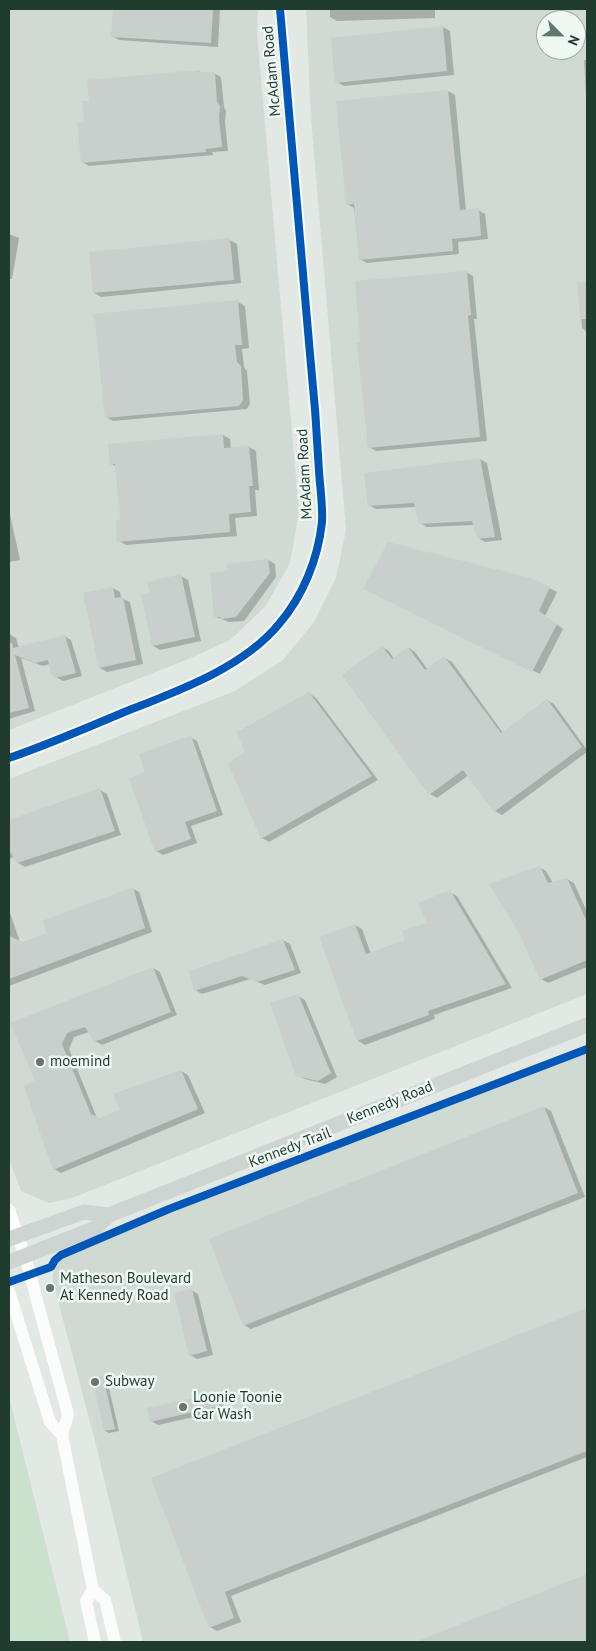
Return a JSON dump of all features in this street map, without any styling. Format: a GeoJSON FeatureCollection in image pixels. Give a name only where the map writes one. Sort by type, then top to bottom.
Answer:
{"type":"FeatureCollection","features":[{"type":"Feature","properties":{"kind":"main road","name":"Kennedy Road"},"geometry":{"type":"LineString","coordinates":[[9,1262],[96,1228],[110,1215],[587,1025]]}},
{"type":"Feature","properties":{"kind":"main road","name":"Kennedy Road"},"geometry":{"type":"LineString","coordinates":[[13,1237],[84,1212],[110,1215]]}},
{"type":"Feature","properties":{"kind":"street","name":"McAdam Road"},"geometry":{"type":"LineString","coordinates":[[9,758],[160,698],[225,668],[244,656],[279,625],[300,593],[313,565],[319,543],[322,520],[318,445],[280,9]]}},
{"type":"Feature","properties":{"kind":"street"},"geometry":{"type":"LineString","coordinates":[[9,1210],[13,1237],[25,1256],[68,1415],[62,1435],[93,1590],[105,1600],[115,1642]]}},
{"type":"Feature","properties":{"kind":"street"},"geometry":{"type":"LineString","coordinates":[[9,1291],[50,1422],[62,1435]]}},
{"type":"Feature","properties":{"kind":"street"},"geometry":{"type":"LineString","coordinates":[[93,1590],[86,1601],[95,1642]]}},
{"type":"Feature","properties":{"kind":"shaded area"},"geometry":{"type":"Polygon","coordinates":[[[9,9],[258,9],[257,33],[299,512],[290,563],[265,607],[230,640],[186,660],[9,730],[9,9]]]}},
{"type":"Feature","properties":{"kind":"shaded area"},"geometry":{"type":"Polygon","coordinates":[[[306,9],[587,9],[587,994],[72,1198],[49,1203],[21,1191],[9,1159],[9,779],[235,691],[283,660],[314,622],[336,578],[346,530],[311,118],[306,9]]]}},
{"type":"Feature","properties":{"kind":"shaded area"},"geometry":{"type":"Polygon","coordinates":[[[587,1052],[587,1642],[143,1642],[96,1445],[53,1281],[57,1260],[182,1206],[587,1052]]]}},
{"type":"Feature","properties":{"kind":"green space"},"geometry":{"type":"Polygon","coordinates":[[[9,1397],[70,1642],[9,1642],[9,1397]]]}},
{"type":"Feature","properties":{"kind":"building"},"geometry":{"type":"Polygon","coordinates":[[[113,9],[213,9],[211,43],[111,37],[113,9]]]}},
{"type":"Feature","properties":{"kind":"building"},"geometry":{"type":"Polygon","coordinates":[[[443,26],[447,71],[335,83],[331,38],[443,26]]]}},
{"type":"Feature","properties":{"kind":"building"},"geometry":{"type":"Polygon","coordinates":[[[199,70],[199,72],[215,72],[217,102],[220,106],[219,117],[222,147],[206,149],[206,152],[81,163],[77,123],[84,122],[82,101],[89,101],[87,80],[199,70]]]}},
{"type":"Feature","properties":{"kind":"building"},"geometry":{"type":"Polygon","coordinates":[[[448,90],[460,210],[479,208],[481,236],[452,239],[453,251],[359,260],[354,204],[346,205],[336,101],[448,90]]]}},
{"type":"Feature","properties":{"kind":"building"},"geometry":{"type":"Polygon","coordinates":[[[230,238],[234,280],[93,293],[89,252],[230,238]]]}},
{"type":"Feature","properties":{"kind":"building"},"geometry":{"type":"Polygon","coordinates":[[[467,271],[471,315],[468,316],[480,437],[368,448],[357,343],[360,343],[355,281],[467,271]]]}},
{"type":"Feature","properties":{"kind":"building"},"geometry":{"type":"Polygon","coordinates":[[[577,282],[587,282],[587,319],[580,319],[577,282]]]}},
{"type":"Feature","properties":{"kind":"building"},"geometry":{"type":"Polygon","coordinates":[[[238,300],[242,345],[235,345],[237,362],[241,366],[243,400],[239,406],[105,418],[94,314],[238,300]]]}},
{"type":"Feature","properties":{"kind":"building"},"geometry":{"type":"Polygon","coordinates":[[[223,434],[224,448],[249,446],[253,486],[249,486],[251,512],[229,514],[230,532],[117,542],[116,520],[120,520],[115,464],[110,465],[108,444],[223,434]]]}},
{"type":"Feature","properties":{"kind":"building"},"geometry":{"type":"Polygon","coordinates":[[[480,458],[495,537],[477,539],[472,521],[419,524],[414,503],[368,506],[364,473],[480,458]]]}},
{"type":"Feature","properties":{"kind":"building"},"geometry":{"type":"Polygon","coordinates":[[[388,542],[531,578],[550,587],[539,611],[557,624],[532,672],[363,589],[388,542]]]}},
{"type":"Feature","properties":{"kind":"building"},"geometry":{"type":"Polygon","coordinates":[[[268,559],[270,573],[236,617],[221,619],[220,617],[214,617],[210,573],[228,571],[227,564],[268,559]]]}},
{"type":"Feature","properties":{"kind":"building"},"geometry":{"type":"Polygon","coordinates":[[[181,574],[195,637],[152,646],[141,594],[150,592],[147,582],[181,574]]]}},
{"type":"Feature","properties":{"kind":"building"},"geometry":{"type":"Polygon","coordinates":[[[113,587],[115,598],[123,597],[136,660],[99,668],[83,593],[113,587]]]}},
{"type":"Feature","properties":{"kind":"building"},"geometry":{"type":"Polygon","coordinates":[[[65,635],[76,673],[55,678],[51,673],[48,660],[35,663],[15,655],[29,708],[9,713],[9,643],[12,643],[13,648],[65,635]]]}},
{"type":"Feature","properties":{"kind":"building"},"geometry":{"type":"Polygon","coordinates":[[[382,646],[392,659],[408,647],[425,670],[444,656],[501,733],[547,699],[582,747],[494,812],[463,770],[429,795],[342,675],[382,646]]]}},
{"type":"Feature","properties":{"kind":"building"},"geometry":{"type":"Polygon","coordinates":[[[309,692],[372,776],[261,839],[228,763],[245,752],[237,732],[309,692]]]}},
{"type":"Feature","properties":{"kind":"building"},"geometry":{"type":"Polygon","coordinates":[[[191,735],[217,811],[185,822],[191,839],[155,852],[129,778],[145,772],[139,754],[191,735]]]}},
{"type":"Feature","properties":{"kind":"building"},"geometry":{"type":"Polygon","coordinates":[[[100,788],[115,831],[17,863],[9,850],[9,820],[100,788]]]}},
{"type":"Feature","properties":{"kind":"building"},"geometry":{"type":"Polygon","coordinates":[[[540,866],[548,883],[567,878],[587,922],[587,960],[540,980],[519,933],[489,884],[540,866]]]}},
{"type":"Feature","properties":{"kind":"building"},"geometry":{"type":"Polygon","coordinates":[[[133,887],[145,928],[9,979],[9,936],[23,942],[47,933],[42,921],[133,887]]]}},
{"type":"Feature","properties":{"kind":"building"},"geometry":{"type":"Polygon","coordinates":[[[450,890],[506,984],[428,1011],[429,1015],[357,1041],[319,937],[355,924],[366,954],[405,940],[402,931],[427,923],[418,903],[450,890]]]}},
{"type":"Feature","properties":{"kind":"building"},"geometry":{"type":"Polygon","coordinates":[[[283,939],[295,970],[257,982],[242,976],[194,991],[189,971],[283,939]]]}},
{"type":"Feature","properties":{"kind":"building"},"geometry":{"type":"Polygon","coordinates":[[[153,967],[171,1012],[94,1042],[85,1027],[67,1033],[62,1044],[91,1114],[100,1118],[120,1110],[113,1094],[181,1070],[198,1109],[53,1170],[24,1086],[35,1080],[10,1023],[153,967]]]}},
{"type":"Feature","properties":{"kind":"building"},"geometry":{"type":"Polygon","coordinates":[[[298,994],[331,1073],[318,1081],[296,1076],[270,1003],[298,994]]]}},
{"type":"Feature","properties":{"kind":"building"},"geometry":{"type":"Polygon","coordinates":[[[544,1106],[578,1193],[243,1326],[209,1239],[544,1106]]]}},
{"type":"Feature","properties":{"kind":"building"},"geometry":{"type":"Polygon","coordinates":[[[192,1289],[207,1351],[189,1356],[174,1293],[192,1289]]]}},
{"type":"Feature","properties":{"kind":"building"},"geometry":{"type":"Polygon","coordinates":[[[587,1308],[587,1451],[225,1592],[234,1618],[209,1628],[151,1478],[587,1308]]]}},
{"type":"Feature","properties":{"kind":"building"},"geometry":{"type":"Polygon","coordinates":[[[103,1376],[115,1429],[104,1431],[92,1378],[103,1376]]]}},
{"type":"Feature","properties":{"kind":"building","name":"Loonie Toonie Car Wash"},"geometry":{"type":"Polygon","coordinates":[[[216,1393],[219,1406],[150,1422],[147,1408],[216,1393]]]}},
{"type":"Feature","properties":{"kind":"building"},"geometry":{"type":"Polygon","coordinates":[[[587,1574],[587,1642],[415,1642],[587,1574]]]}},
{"type":"Feature","properties":{"kind":"cycle path"},"geometry":{"type":"LineString","coordinates":[[9,758],[164,697],[207,678],[246,654],[264,640],[288,613],[302,589],[313,563],[320,536],[322,503],[280,9]]}},
{"type":"Feature","properties":{"kind":"cycle path","name":"Kennedy Trail"},"geometry":{"type":"LineString","coordinates":[[9,1282],[51,1267],[61,1255],[169,1209],[587,1049]]}},
{"type":"Feature","properties":{"kind":"place","name":"moemind"},"geometry":{"type":"Point","coordinates":[40,1062]}},
{"type":"Feature","properties":{"kind":"place","name":"Matheson Boulevard At Kennedy Road"},"geometry":{"type":"Point","coordinates":[50,1288]}},
{"type":"Feature","properties":{"kind":"place","name":"Subway"},"geometry":{"type":"Point","coordinates":[95,1382]}},
{"type":"Feature","properties":{"kind":"place","name":"Loonie Toonie Car Wash"},"geometry":{"type":"Point","coordinates":[183,1407]}}]}
